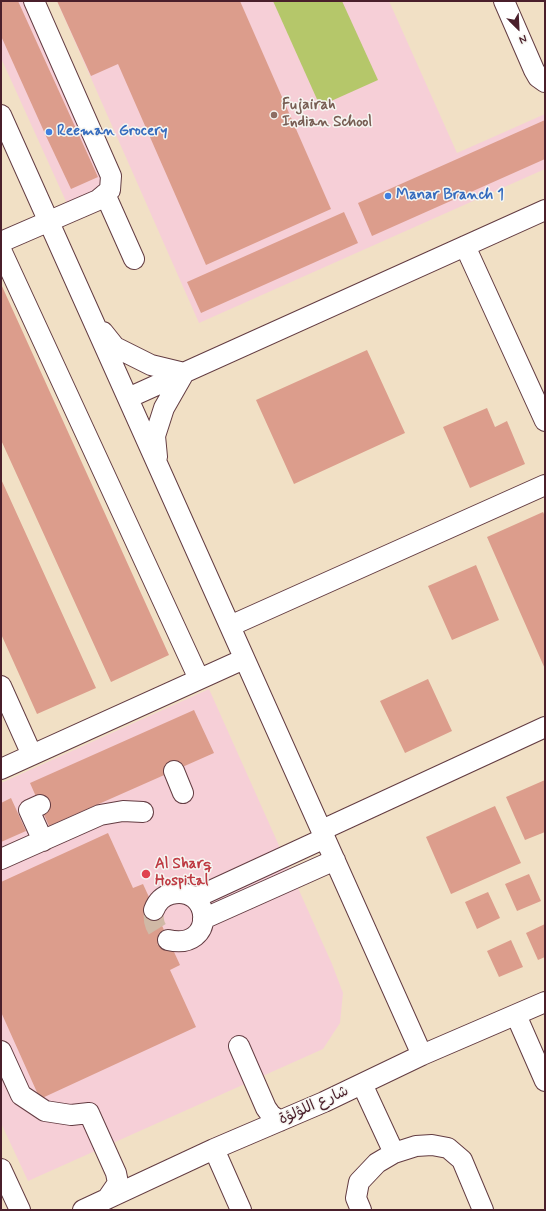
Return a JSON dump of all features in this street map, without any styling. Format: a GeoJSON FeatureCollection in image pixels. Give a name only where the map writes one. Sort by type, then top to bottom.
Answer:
{"type":"FeatureCollection","features":[{"type":"Feature","properties":{"kind":"street"},"geometry":{"type":"LineString","coordinates":[[1,242],[98,200],[110,190],[111,176],[34,1]]}},
{"type":"Feature","properties":{"kind":"street"},"geometry":{"type":"LineString","coordinates":[[504,1],[534,70],[538,77],[545,82]]}},
{"type":"Feature","properties":{"kind":"street"},"geometry":{"type":"LineString","coordinates":[[1,115],[422,1055]]}},
{"type":"Feature","properties":{"kind":"street"},"geometry":{"type":"LineString","coordinates":[[105,194],[134,259]]}},
{"type":"Feature","properties":{"kind":"street"},"geometry":{"type":"LineString","coordinates":[[128,398],[545,210]]}},
{"type":"Feature","properties":{"kind":"street"},"geometry":{"type":"LineString","coordinates":[[465,246],[545,421]]}},
{"type":"Feature","properties":{"kind":"street"},"geometry":{"type":"LineString","coordinates":[[1,250],[199,680]]}},
{"type":"Feature","properties":{"kind":"street"},"geometry":{"type":"LineString","coordinates":[[93,320],[115,347],[151,365],[184,373]]}},
{"type":"Feature","properties":{"kind":"street"},"geometry":{"type":"LineString","coordinates":[[157,464],[155,436],[164,408],[184,373]]}},
{"type":"Feature","properties":{"kind":"street"},"geometry":{"type":"LineString","coordinates":[[230,626],[545,485]]}},
{"type":"Feature","properties":{"kind":"street"},"geometry":{"type":"LineString","coordinates":[[1,769],[244,659]]}},
{"type":"Feature","properties":{"kind":"street"},"geometry":{"type":"LineString","coordinates":[[1,686],[32,755]]}},
{"type":"Feature","properties":{"kind":"street"},"geometry":{"type":"LineString","coordinates":[[195,898],[247,874],[323,834],[545,727]]}},
{"type":"Feature","properties":{"kind":"street"},"geometry":{"type":"LineString","coordinates":[[174,771],[183,793]]}},
{"type":"Feature","properties":{"kind":"street"},"geometry":{"type":"LineString","coordinates":[[35,808],[43,841]]}},
{"type":"Feature","properties":{"kind":"street"},"geometry":{"type":"LineString","coordinates":[[1,860],[100,815],[123,811],[143,812]]}},
{"type":"Feature","properties":{"kind":"street"},"geometry":{"type":"LineString","coordinates":[[204,919],[335,860]]}},
{"type":"Feature","properties":{"kind":"street"},"geometry":{"type":"LineString","coordinates":[[247,874],[257,895]]}},
{"type":"Feature","properties":{"kind":"street"},"geometry":{"type":"LineString","coordinates":[[154,910],[161,899],[169,894],[179,892],[186,893],[195,898],[203,909],[204,919],[200,930],[196,935],[190,939],[178,942],[168,940]]}},
{"type":"Feature","properties":{"kind":"street","name":"شارع اللؤلؤة"},"geometry":{"type":"LineString","coordinates":[[83,1210],[362,1084],[422,1055],[545,1002]]}},
{"type":"Feature","properties":{"kind":"street"},"geometry":{"type":"LineString","coordinates":[[516,1015],[545,1081]]}},
{"type":"Feature","properties":{"kind":"street"},"geometry":{"type":"LineString","coordinates":[[239,1046],[266,1108],[280,1121]]}},
{"type":"Feature","properties":{"kind":"street"},"geometry":{"type":"LineString","coordinates":[[1,1051],[21,1095],[45,1111],[70,1115],[89,1113],[116,1172],[118,1183],[107,1199]]}},
{"type":"Feature","properties":{"kind":"street"},"geometry":{"type":"LineString","coordinates":[[362,1084],[394,1153]]}},
{"type":"Feature","properties":{"kind":"street"},"geometry":{"type":"LineString","coordinates":[[361,1210],[356,1198],[359,1182],[377,1163],[394,1153],[416,1146],[432,1145],[448,1148],[462,1160],[484,1210]]}},
{"type":"Feature","properties":{"kind":"street"},"geometry":{"type":"LineString","coordinates":[[214,1150],[242,1210]]}},
{"type":"Feature","properties":{"kind":"street"},"geometry":{"type":"LineString","coordinates":[[1,1169],[20,1210]]}},
{"type":"Feature","properties":{"kind":"shaded area"},"geometry":{"type":"Polygon","coordinates":[[[1,1],[28,1],[112,188],[69,208],[1,58],[1,1]]]}},
{"type":"Feature","properties":{"kind":"shaded area","name":"Fujairah Indian School"},"geometry":{"type":"Polygon","coordinates":[[[57,1],[389,1],[457,153],[545,114],[545,169],[199,323],[57,1]]]}},
{"type":"Feature","properties":{"kind":"shaded area","name":"Al Sharq Hospital"},"geometry":{"type":"Polygon","coordinates":[[[209,689],[332,964],[343,993],[340,1023],[323,1049],[28,1181],[1,1123],[1,783],[209,689]]]}},
{"type":"Feature","properties":{"kind":"green space"},"geometry":{"type":"Polygon","coordinates":[[[273,1],[342,1],[378,80],[320,106],[273,1]]]}},
{"type":"Feature","properties":{"kind":"building"},"geometry":{"type":"Polygon","coordinates":[[[1,1],[18,1],[98,177],[71,189],[1,36],[1,1]]]}},
{"type":"Feature","properties":{"kind":"building"},"geometry":{"type":"Polygon","coordinates":[[[57,1],[240,1],[331,209],[206,265],[118,64],[91,76],[57,1]]]}},
{"type":"Feature","properties":{"kind":"building"},"geometry":{"type":"Polygon","coordinates":[[[545,120],[545,159],[372,236],[358,203],[545,120]]]}},
{"type":"Feature","properties":{"kind":"building"},"geometry":{"type":"Polygon","coordinates":[[[344,212],[358,243],[201,313],[187,282],[344,212]]]}},
{"type":"Feature","properties":{"kind":"building"},"geometry":{"type":"Polygon","coordinates":[[[1,284],[169,655],[111,682],[1,440],[1,284]]]}},
{"type":"Feature","properties":{"kind":"building"},"geometry":{"type":"Polygon","coordinates":[[[367,350],[405,433],[294,484],[256,400],[367,350]]]}},
{"type":"Feature","properties":{"kind":"building"},"geometry":{"type":"Polygon","coordinates":[[[487,408],[495,427],[507,421],[525,464],[470,488],[443,427],[487,408]]]}},
{"type":"Feature","properties":{"kind":"building"},"geometry":{"type":"Polygon","coordinates":[[[1,479],[96,688],[37,714],[1,634],[1,479]]]}},
{"type":"Feature","properties":{"kind":"building"},"geometry":{"type":"Polygon","coordinates":[[[543,512],[545,516],[545,669],[487,537],[543,512]]]}},
{"type":"Feature","properties":{"kind":"building"},"geometry":{"type":"Polygon","coordinates":[[[476,565],[499,620],[452,640],[428,586],[476,565]]]}},
{"type":"Feature","properties":{"kind":"building"},"geometry":{"type":"Polygon","coordinates":[[[428,679],[452,731],[405,753],[380,701],[428,679]]]}},
{"type":"Feature","properties":{"kind":"building"},"geometry":{"type":"Polygon","coordinates":[[[194,710],[214,753],[49,826],[30,783],[194,710]]]}},
{"type":"Feature","properties":{"kind":"building"},"geometry":{"type":"Polygon","coordinates":[[[545,780],[545,832],[525,840],[506,797],[545,780]]]}},
{"type":"Feature","properties":{"kind":"building"},"geometry":{"type":"Polygon","coordinates":[[[11,798],[26,831],[1,842],[1,803],[11,798]]]}},
{"type":"Feature","properties":{"kind":"building"},"geometry":{"type":"Polygon","coordinates":[[[495,806],[521,863],[451,894],[426,837],[495,806]]]}},
{"type":"Feature","properties":{"kind":"building"},"geometry":{"type":"Polygon","coordinates":[[[108,833],[133,888],[143,884],[180,965],[170,970],[196,1027],[40,1099],[1,1012],[1,882],[108,833]]]}},
{"type":"Feature","properties":{"kind":"building"},"geometry":{"type":"Polygon","coordinates":[[[529,874],[541,901],[517,911],[505,884],[529,874]]]}},
{"type":"Feature","properties":{"kind":"building"},"geometry":{"type":"Polygon","coordinates":[[[488,892],[500,918],[477,929],[465,902],[488,892]]]}},
{"type":"Feature","properties":{"kind":"building"},"geometry":{"type":"Polygon","coordinates":[[[545,924],[545,957],[538,960],[526,933],[545,924]]]}},
{"type":"Feature","properties":{"kind":"building"},"geometry":{"type":"Polygon","coordinates":[[[511,940],[523,967],[499,977],[487,951],[511,940]]]}},
{"type":"Feature","properties":{"kind":"tunnel"},"geometry":{"type":"LineString","coordinates":[[154,910],[156,927],[158,931],[168,940]]}},
{"type":"Feature","properties":{"kind":"place","name":"Fujairah Indian School"},"geometry":{"type":"Point","coordinates":[274,115]}},
{"type":"Feature","properties":{"kind":"place","name":"Reeman Grocery"},"geometry":{"type":"Point","coordinates":[49,132]}},
{"type":"Feature","properties":{"kind":"place","name":"Manar Branch 1"},"geometry":{"type":"Point","coordinates":[388,196]}},
{"type":"Feature","properties":{"kind":"place","name":"Al Sharq Hospital"},"geometry":{"type":"Point","coordinates":[146,874]}}]}
